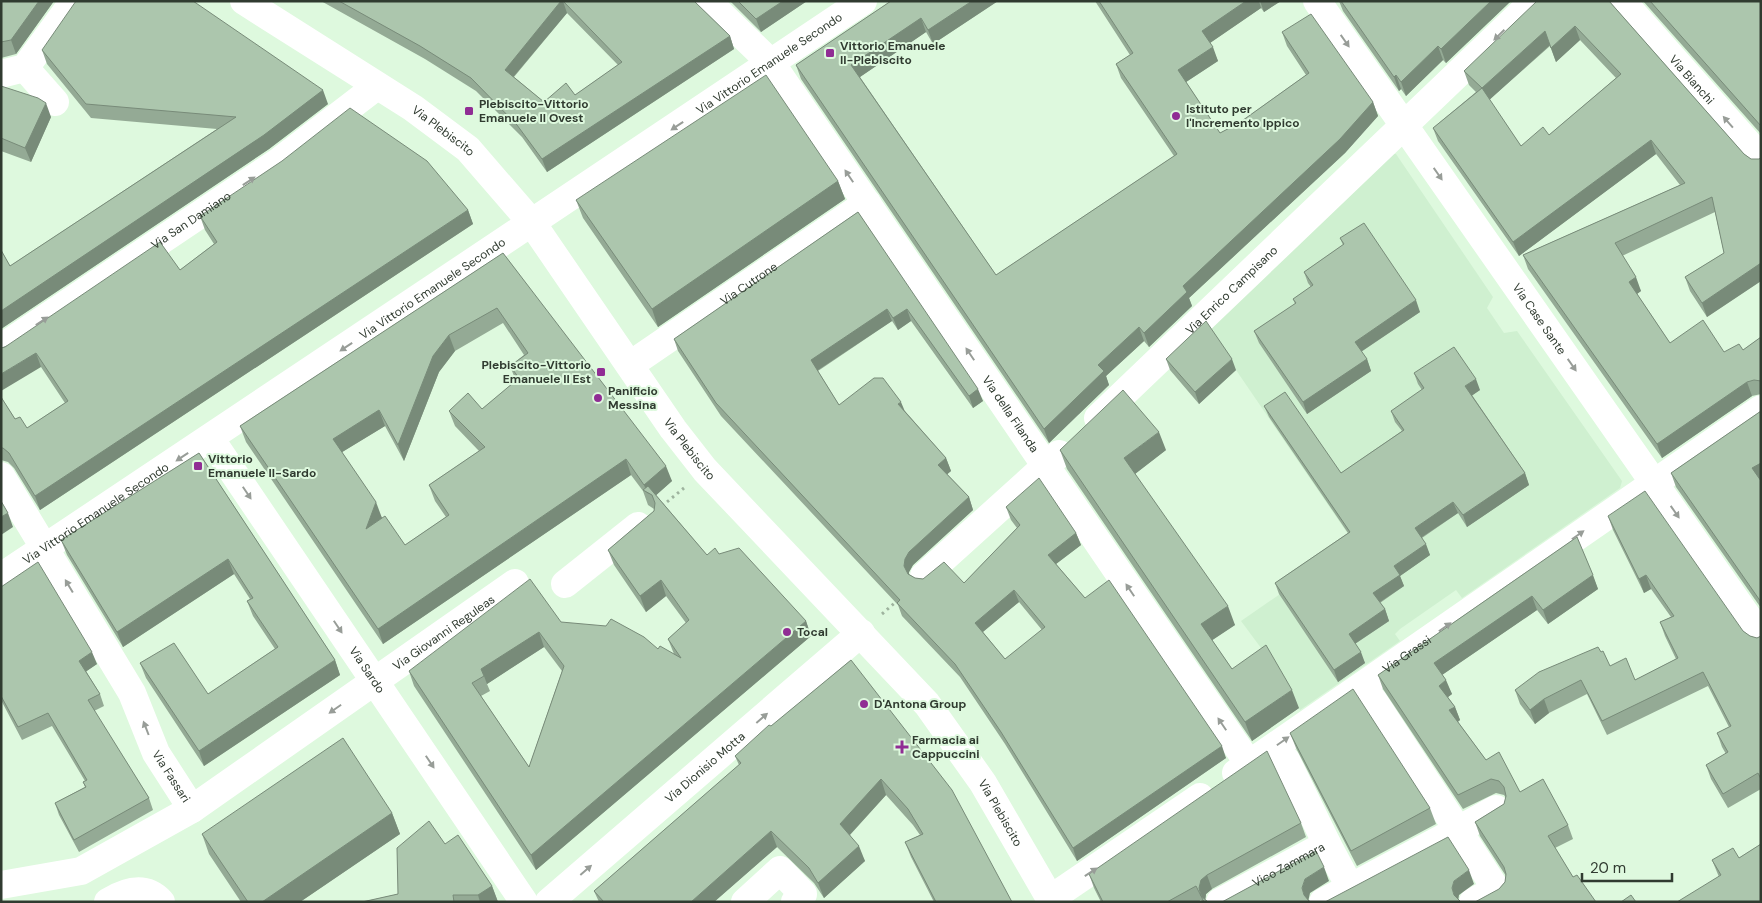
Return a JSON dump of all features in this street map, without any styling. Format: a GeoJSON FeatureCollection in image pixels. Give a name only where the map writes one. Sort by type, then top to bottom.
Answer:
{"type":"FeatureCollection","features":[{"type":"Feature","properties":{"kind":"street"},"geometry":{"type":"LineString","coordinates":[[55,102],[13,71],[74,1]]}},
{"type":"Feature","properties":{"kind":"street","name":"Via della Filanda"},"geometry":{"type":"LineString","coordinates":[[707,1],[771,63],[1249,764]]}},
{"type":"Feature","properties":{"kind":"street","name":"Via Vittorio Emanuele Secondo"},"geometry":{"type":"LineString","coordinates":[[1,577],[863,1]]}},
{"type":"Feature","properties":{"kind":"street","name":"Via Case Sante"},"geometry":{"type":"LineString","coordinates":[[1317,1],[1761,636]]}},
{"type":"Feature","properties":{"kind":"street","name":"Via Enrico Campisano"},"geometry":{"type":"LineString","coordinates":[[924,576],[1078,436],[1534,1]]}},
{"type":"Feature","properties":{"kind":"street","name":"Via Bianchi"},"geometry":{"type":"LineString","coordinates":[[1622,1],[1761,158]]}},
{"type":"Feature","properties":{"kind":"street","name":"Via Plebiscito"},"geometry":{"type":"LineString","coordinates":[[251,3],[413,108],[468,149],[532,223],[673,429],[705,470],[861,633],[933,712],[983,783],[1051,900]]}},
{"type":"Feature","properties":{"kind":"street","name":"Via San Damiano"},"geometry":{"type":"LineString","coordinates":[[1,348],[278,162],[377,86]]}},
{"type":"Feature","properties":{"kind":"street","name":"Via Cutrone"},"geometry":{"type":"LineString","coordinates":[[630,365],[867,203]]}},
{"type":"Feature","properties":{"kind":"street","name":"Via Grassi"},"geometry":{"type":"LineString","coordinates":[[1051,900],[1761,409]]}},
{"type":"Feature","properties":{"kind":"street","name":"Via Sardo"},"geometry":{"type":"LineString","coordinates":[[210,438],[524,902]]}},
{"type":"Feature","properties":{"kind":"street","name":"Via Fassari"},"geometry":{"type":"LineString","coordinates":[[1,476],[132,692],[156,753],[192,809],[375,681]]}},
{"type":"Feature","properties":{"kind":"street"},"geometry":{"type":"LineString","coordinates":[[565,584],[645,520]]}},
{"type":"Feature","properties":{"kind":"street","name":"Via Giovanni Reguleas"},"geometry":{"type":"LineString","coordinates":[[375,681],[515,583]]}},
{"type":"Feature","properties":{"kind":"street","name":"Via Dionisio Motta"},"geometry":{"type":"LineString","coordinates":[[548,902],[861,633]]}},
{"type":"Feature","properties":{"kind":"street"},"geometry":{"type":"LineString","coordinates":[[1373,700],[1496,889],[1480,900]]}},
{"type":"Feature","properties":{"kind":"street","name":"Vico Zammara"},"geometry":{"type":"LineString","coordinates":[[1220,902],[1326,844],[1286,760]]}},
{"type":"Feature","properties":{"kind":"street"},"geometry":{"type":"LineString","coordinates":[[1,885],[82,871],[192,809]]}},
{"type":"Feature","properties":{"kind":"street"},"geometry":{"type":"LineString","coordinates":[[1323,902],[1496,809]]}},
{"type":"Feature","properties":{"kind":"street"},"geometry":{"type":"LineString","coordinates":[[1326,844],[1350,887]]}},
{"type":"Feature","properties":{"kind":"street"},"geometry":{"type":"LineString","coordinates":[[745,902],[780,870],[803,894],[795,902]]}},
{"type":"Feature","properties":{"kind":"street"},"geometry":{"type":"LineString","coordinates":[[108,902],[122,893],[137,890],[155,896],[161,902]]}},
{"type":"Feature","properties":{"kind":"path"},"geometry":{"type":"LineString","coordinates":[[645,520],[705,470]]}},
{"type":"Feature","properties":{"kind":"path"},"geometry":{"type":"LineString","coordinates":[[861,633],[924,576]]}},
{"type":"Feature","properties":{"kind":"shaded area"},"geometry":{"type":"Polygon","coordinates":[[[1389,153],[1396,154],[1493,297],[1487,308],[1504,333],[1517,331],[1622,481],[1620,488],[1462,598],[1456,590],[1400,629],[1395,634],[1400,641],[1300,710],[1273,664],[1241,621],[1354,543],[1208,329],[1389,153]]]}},
{"type":"Feature","properties":{"kind":"building"},"geometry":{"type":"Polygon","coordinates":[[[1,1],[39,1],[11,40],[1,42],[1,1]]]}},
{"type":"Feature","properties":{"kind":"building"},"geometry":{"type":"Polygon","coordinates":[[[76,1],[193,1],[323,90],[264,135],[1,311],[1,250],[10,266],[236,117],[86,104],[42,50],[76,1]]]}},
{"type":"Feature","properties":{"kind":"building"},"geometry":{"type":"Polygon","coordinates":[[[339,1],[561,1],[505,70],[544,102],[566,83],[575,95],[622,62],[563,1],[694,1],[730,36],[542,159],[517,125],[471,78],[420,46],[339,1]]]}},
{"type":"Feature","properties":{"kind":"building"},"geometry":{"type":"Polygon","coordinates":[[[738,1],[783,1],[756,19],[738,1]]]}},
{"type":"Feature","properties":{"kind":"building"},"geometry":{"type":"Polygon","coordinates":[[[891,1],[972,1],[928,30],[921,18],[851,65],[996,275],[1177,154],[1116,64],[1133,53],[1099,1],[1246,1],[1202,31],[1213,47],[1178,70],[1220,133],[1239,123],[1309,73],[1282,32],[1311,14],[1373,102],[1340,139],[1183,286],[1187,292],[1144,333],[1139,327],[1098,365],[1104,371],[1044,429],[796,65],[891,1]]]}},
{"type":"Feature","properties":{"kind":"building"},"geometry":{"type":"Polygon","coordinates":[[[1341,1],[1491,1],[1441,49],[1438,46],[1401,82],[1396,75],[1394,77],[1341,1]]]}},
{"type":"Feature","properties":{"kind":"building"},"geometry":{"type":"Polygon","coordinates":[[[1537,1],[1609,1],[1744,154],[1751,159],[1761,158],[1761,263],[1702,303],[1685,277],[1724,253],[1712,197],[1615,243],[1636,277],[1629,282],[1670,343],[1703,320],[1724,352],[1739,344],[1743,350],[1761,337],[1761,381],[1747,382],[1657,444],[1523,255],[1685,183],[1651,140],[1513,242],[1433,128],[1482,88],[1464,71],[1537,1]],[[1575,26],[1551,48],[1545,31],[1482,88],[1521,146],[1543,127],[1549,135],[1621,74],[1575,26]]]}},
{"type":"Feature","properties":{"kind":"building"},"geometry":{"type":"Polygon","coordinates":[[[1650,1],[1761,1],[1761,126],[1650,1]]]}},
{"type":"Feature","properties":{"kind":"building"},"geometry":{"type":"Polygon","coordinates":[[[766,75],[838,181],[652,309],[576,200],[766,75]]]}},
{"type":"Feature","properties":{"kind":"building"},"geometry":{"type":"Polygon","coordinates":[[[1,86],[38,98],[46,103],[25,148],[1,138],[1,86]]]}},
{"type":"Feature","properties":{"kind":"building"},"geometry":{"type":"Polygon","coordinates":[[[350,108],[427,161],[468,210],[35,496],[9,453],[1,448],[1,397],[15,419],[20,417],[27,428],[68,401],[36,353],[1,374],[1,348],[160,242],[180,270],[217,242],[200,216],[282,161],[350,108]]]}},
{"type":"Feature","properties":{"kind":"building"},"geometry":{"type":"Polygon","coordinates":[[[858,212],[978,389],[969,396],[907,309],[893,318],[887,309],[811,360],[839,405],[874,378],[883,378],[901,402],[898,404],[946,458],[938,465],[969,497],[909,552],[904,566],[908,574],[915,578],[923,579],[944,562],[964,583],[1020,525],[1006,507],[1039,478],[1076,533],[1048,555],[1085,598],[1109,580],[1222,746],[1073,848],[1001,732],[955,664],[897,603],[900,600],[716,403],[674,339],[858,212]],[[1014,590],[975,623],[1005,659],[1045,627],[1014,590]]]}},
{"type":"Feature","properties":{"kind":"building"},"geometry":{"type":"Polygon","coordinates":[[[1364,223],[1416,300],[1355,342],[1367,359],[1303,402],[1254,331],[1296,303],[1293,299],[1313,285],[1304,272],[1344,244],[1340,238],[1364,223]]]}},
{"type":"Feature","properties":{"kind":"building"},"geometry":{"type":"Polygon","coordinates":[[[503,253],[666,466],[644,485],[626,459],[378,629],[240,426],[503,253]],[[497,308],[449,335],[433,356],[398,445],[379,410],[333,439],[376,502],[366,529],[385,516],[405,545],[449,515],[429,485],[485,447],[449,411],[468,393],[482,409],[519,378],[510,366],[528,353],[497,308]]]}},
{"type":"Feature","properties":{"kind":"building"},"geometry":{"type":"Polygon","coordinates":[[[1206,321],[1232,359],[1195,392],[1166,359],[1206,321]]]}},
{"type":"Feature","properties":{"kind":"building"},"geometry":{"type":"Polygon","coordinates":[[[1454,347],[1476,379],[1465,386],[1525,473],[1463,515],[1453,502],[1415,528],[1426,544],[1394,566],[1400,575],[1373,593],[1385,609],[1349,634],[1361,652],[1334,670],[1275,583],[1350,532],[1264,406],[1285,392],[1341,473],[1404,430],[1391,411],[1424,388],[1414,373],[1454,347]]]}},
{"type":"Feature","properties":{"kind":"building"},"geometry":{"type":"Polygon","coordinates":[[[1123,390],[1159,432],[1124,458],[1228,606],[1201,624],[1232,669],[1266,645],[1292,690],[1245,722],[1060,450],[1123,390]]]}},
{"type":"Feature","properties":{"kind":"building"},"geometry":{"type":"Polygon","coordinates":[[[1761,411],[1761,463],[1752,468],[1761,481],[1761,602],[1671,473],[1761,411]]]}},
{"type":"Feature","properties":{"kind":"building"},"geometry":{"type":"Polygon","coordinates":[[[199,453],[335,660],[199,751],[140,663],[174,643],[208,694],[278,647],[247,601],[253,598],[228,559],[117,632],[61,540],[199,453]]]}},
{"type":"Feature","properties":{"kind":"building"},"geometry":{"type":"Polygon","coordinates":[[[648,486],[707,555],[715,548],[719,554],[739,548],[806,621],[531,855],[409,671],[530,579],[561,622],[606,626],[611,619],[644,637],[658,649],[660,646],[681,658],[668,639],[689,620],[661,580],[640,596],[608,550],[654,511],[655,503],[652,495],[643,490],[648,486]],[[539,632],[481,669],[484,676],[472,683],[529,767],[564,666],[539,632]]]}},
{"type":"Feature","properties":{"kind":"building"},"geometry":{"type":"Polygon","coordinates":[[[1645,491],[1743,631],[1757,638],[1761,636],[1761,779],[1758,773],[1723,794],[1706,765],[1728,752],[1717,733],[1731,726],[1703,672],[1602,721],[1581,680],[1544,699],[1530,710],[1515,690],[1539,672],[1598,647],[1601,652],[1603,651],[1610,666],[1626,658],[1635,680],[1678,658],[1660,622],[1674,616],[1646,575],[1639,579],[1608,516],[1645,491]]]}},
{"type":"Feature","properties":{"kind":"building"},"geometry":{"type":"Polygon","coordinates":[[[1,501],[8,513],[1,517],[1,501]]]}},
{"type":"Feature","properties":{"kind":"building"},"geometry":{"type":"Polygon","coordinates":[[[1577,537],[1593,575],[1543,610],[1532,596],[1434,663],[1446,680],[1439,686],[1455,707],[1449,710],[1486,760],[1499,752],[1520,792],[1543,779],[1568,825],[1548,836],[1573,877],[1577,875],[1596,902],[1475,902],[1499,889],[1505,882],[1506,874],[1504,867],[1475,822],[1504,804],[1506,796],[1504,787],[1499,781],[1491,779],[1458,795],[1378,675],[1577,537]]]}},
{"type":"Feature","properties":{"kind":"building"},"geometry":{"type":"Polygon","coordinates":[[[38,562],[92,652],[79,661],[100,694],[88,700],[149,798],[74,840],[55,803],[86,787],[83,782],[87,780],[48,713],[18,727],[1,696],[1,587],[38,562]]]}},
{"type":"Feature","properties":{"kind":"building"},"geometry":{"type":"Polygon","coordinates":[[[851,660],[952,790],[1012,902],[936,902],[905,842],[923,834],[908,809],[881,779],[840,824],[859,846],[818,883],[809,868],[771,831],[691,902],[604,902],[594,891],[741,763],[735,756],[769,725],[771,726],[851,660]]]}},
{"type":"Feature","properties":{"kind":"building"},"geometry":{"type":"Polygon","coordinates":[[[1353,689],[1430,808],[1351,851],[1290,733],[1353,689]]]}},
{"type":"Feature","properties":{"kind":"building"},"geometry":{"type":"Polygon","coordinates":[[[343,738],[392,813],[262,902],[248,902],[202,834],[343,738]]]}},
{"type":"Feature","properties":{"kind":"building"},"geometry":{"type":"Polygon","coordinates":[[[1267,751],[1301,823],[1207,875],[1201,880],[1199,888],[1201,896],[1196,886],[1167,902],[1103,902],[1089,874],[1267,751]]]}},
{"type":"Feature","properties":{"kind":"building"},"geometry":{"type":"Polygon","coordinates":[[[429,821],[445,844],[458,835],[492,886],[478,895],[453,895],[454,902],[362,902],[398,894],[397,848],[429,821]]]}},
{"type":"Feature","properties":{"kind":"building"},"geometry":{"type":"Polygon","coordinates":[[[1448,837],[1469,870],[1454,881],[1452,888],[1454,895],[1461,902],[1325,902],[1448,837]]]}},
{"type":"Feature","properties":{"kind":"building"},"geometry":{"type":"Polygon","coordinates":[[[1761,844],[1761,902],[1677,902],[1721,875],[1712,860],[1733,848],[1739,858],[1761,844]]]}},
{"type":"Feature","properties":{"kind":"building"},"geometry":{"type":"Polygon","coordinates":[[[1316,851],[1324,867],[1305,879],[1302,888],[1304,895],[1312,902],[1222,902],[1316,851]]]}},
{"type":"Feature","properties":{"kind":"building"},"geometry":{"type":"Polygon","coordinates":[[[1631,895],[1636,902],[1621,902],[1631,895]]]}},
{"type":"Feature","properties":{"kind":"place","name":"Vittorio Emanuele II-Plebiscito"},"geometry":{"type":"Point","coordinates":[830,53]}},
{"type":"Feature","properties":{"kind":"place","name":"Plebiscito-Vittorio Emanuele II Ovest"},"geometry":{"type":"Point","coordinates":[469,111]}},
{"type":"Feature","properties":{"kind":"place","name":"Istituto per l'Incremento Ippico"},"geometry":{"type":"Point","coordinates":[1176,116]}},
{"type":"Feature","properties":{"kind":"place","name":"Plebiscito-Vittorio Emanuele II Est"},"geometry":{"type":"Point","coordinates":[601,372]}},
{"type":"Feature","properties":{"kind":"place","name":"Panificio Messina"},"geometry":{"type":"Point","coordinates":[598,398]}},
{"type":"Feature","properties":{"kind":"place","name":"Vittorio Emanuele II-Sardo"},"geometry":{"type":"Point","coordinates":[198,466]}},
{"type":"Feature","properties":{"kind":"place","name":"Tocal"},"geometry":{"type":"Point","coordinates":[787,632]}},
{"type":"Feature","properties":{"kind":"place","name":"D'Antona Group"},"geometry":{"type":"Point","coordinates":[864,704]}},
{"type":"Feature","properties":{"kind":"place","name":"Farmacia ai Cappuccini"},"geometry":{"type":"Point","coordinates":[902,747]}}]}
